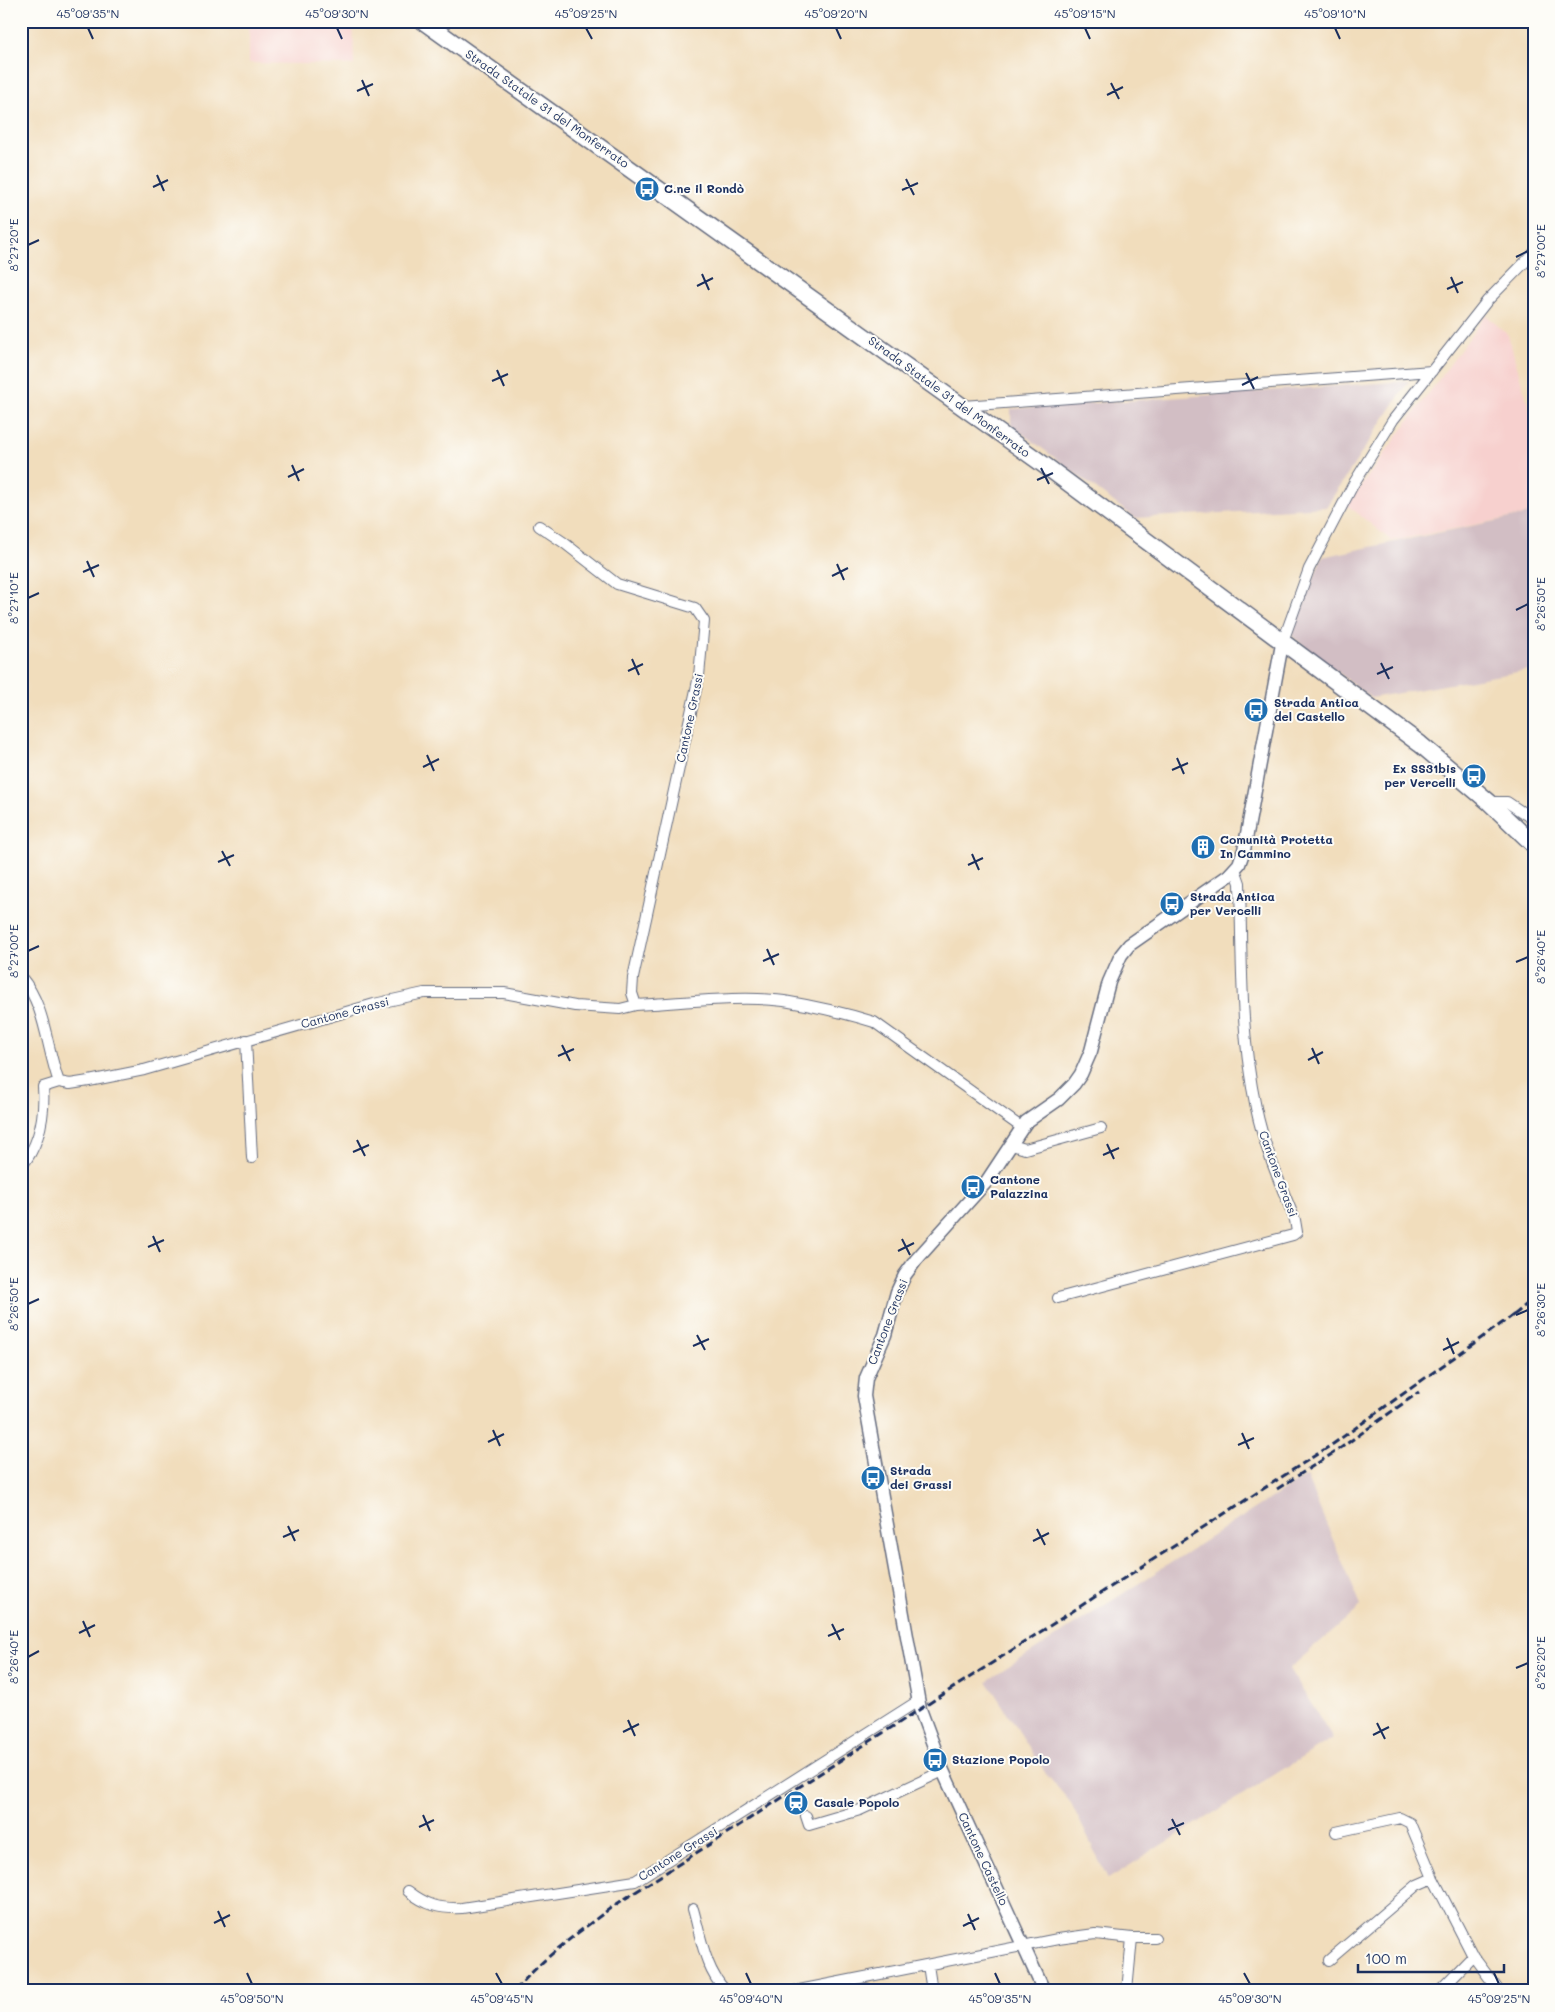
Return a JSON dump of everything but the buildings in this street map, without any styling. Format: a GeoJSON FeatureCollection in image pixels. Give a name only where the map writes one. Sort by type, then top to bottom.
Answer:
{"type":"FeatureCollection","features":[{"type":"Feature","properties":{"kind":"main road","name":"Strada Statale 31 del Monferrato"},"geometry":{"type":"LineString","coordinates":[[423,21],[1047,467],[1282,644],[1420,744],[1489,802],[1534,845]]}},
{"type":"Feature","properties":{"kind":"street"},"geometry":{"type":"LineString","coordinates":[[1235,869],[1244,850],[1282,644],[1309,569],[1354,484],[1393,420],[1487,302],[1534,253]]}},
{"type":"Feature","properties":{"kind":"street"},"geometry":{"type":"LineString","coordinates":[[962,406],[1432,371]]}},
{"type":"Feature","properties":{"kind":"street","name":"Cantone Grassi"},"geometry":{"type":"LineString","coordinates":[[539,526],[617,584],[695,608],[704,621],[700,676],[633,978],[632,993],[636,1005]]}},
{"type":"Feature","properties":{"kind":"street"},"geometry":{"type":"LineString","coordinates":[[1489,802],[1504,801],[1512,804],[1534,820]]}},
{"type":"Feature","properties":{"kind":"street","name":"Cantone Grassi"},"geometry":{"type":"LineString","coordinates":[[408,1891],[424,1903],[446,1909],[635,1881],[919,1705],[864,1396],[864,1386],[886,1335],[897,1292],[905,1275],[916,1260],[987,1181],[1012,1145],[1021,1128],[1031,1116],[1068,1091],[1081,1074],[1091,1050],[1109,982],[1121,955],[1129,946],[1235,869],[1240,883],[1245,1030],[1256,1108],[1264,1139],[1298,1232],[1293,1235],[1058,1298]]}},
{"type":"Feature","properties":{"kind":"street"},"geometry":{"type":"LineString","coordinates":[[21,977],[37,1000],[53,1067],[59,1082],[43,1087],[41,1126],[38,1141],[21,1167]]}},
{"type":"Feature","properties":{"kind":"street","name":"Cantone Grassi"},"geometry":{"type":"LineString","coordinates":[[59,1082],[80,1083],[144,1070],[374,1004],[424,993],[504,993],[575,1006],[611,1009],[636,1005],[741,999],[784,1001],[874,1022],[1021,1128]]}},
{"type":"Feature","properties":{"kind":"street"},"geometry":{"type":"LineString","coordinates":[[246,1040],[252,1158]]}},
{"type":"Feature","properties":{"kind":"street"},"geometry":{"type":"LineString","coordinates":[[1012,1145],[1025,1149],[1101,1128]]}},
{"type":"Feature","properties":{"kind":"street","name":"Cantone Castello"},"geometry":{"type":"LineString","coordinates":[[919,1705],[943,1771],[1044,1991]]}},
{"type":"Feature","properties":{"kind":"street"},"geometry":{"type":"LineString","coordinates":[[806,1816],[809,1824],[860,1810],[943,1771]]}},
{"type":"Feature","properties":{"kind":"street"},"geometry":{"type":"LineString","coordinates":[[1336,1832],[1400,1818],[1410,1823],[1433,1878],[1472,1956],[1496,1989]]}},
{"type":"Feature","properties":{"kind":"street"},"geometry":{"type":"LineString","coordinates":[[1329,1960],[1417,1885],[1433,1878]]}},
{"type":"Feature","properties":{"kind":"street"},"geometry":{"type":"LineString","coordinates":[[693,1909],[708,1961],[718,1982],[726,1991]]}},
{"type":"Feature","properties":{"kind":"street"},"geometry":{"type":"LineString","coordinates":[[794,1991],[1095,1934],[1132,1938],[1155,1938]]}},
{"type":"Feature","properties":{"kind":"street"},"geometry":{"type":"LineString","coordinates":[[1127,1991],[1132,1938]]}},
{"type":"Feature","properties":{"kind":"street"},"geometry":{"type":"LineString","coordinates":[[1439,1991],[1472,1956]]}},
{"type":"Feature","properties":{"kind":"street"},"geometry":{"type":"LineString","coordinates":[[928,1965],[932,1991]]}},
{"type":"Feature","properties":{"kind":"shaded area"},"geometry":{"type":"Polygon","coordinates":[[[249,21],[353,21],[354,65],[249,63],[249,21]]]}},
{"type":"Feature","properties":{"kind":"shaded area"},"geometry":{"type":"Polygon","coordinates":[[[1486,315],[1508,335],[1534,425],[1534,513],[1392,541],[1347,505],[1486,315]]]}},
{"type":"Feature","properties":{"kind":"shaded area"},"geometry":{"type":"Polygon","coordinates":[[[1409,381],[1326,507],[1135,518],[1011,425],[1011,409],[1409,381]]]}},
{"type":"Feature","properties":{"kind":"shaded area"},"geometry":{"type":"Polygon","coordinates":[[[1534,513],[1534,669],[1371,698],[1292,636],[1322,557],[1534,513]]]}},
{"type":"Feature","properties":{"kind":"shaded area"},"geometry":{"type":"Polygon","coordinates":[[[1306,1476],[1361,1606],[1289,1669],[1333,1738],[1108,1879],[1071,1803],[1046,1774],[987,1681],[1306,1476]]]}},
{"type":"Feature","properties":{"kind":"railway"},"geometry":{"type":"LineString","coordinates":[[1514,1315],[1534,1298]]}},
{"type":"Feature","properties":{"kind":"railway"},"geometry":{"type":"LineString","coordinates":[[515,1991],[537,1967],[612,1907],[1333,1444],[1519,1311]]}},
{"type":"Feature","properties":{"kind":"railway"},"geometry":{"type":"LineString","coordinates":[[1277,1489],[1338,1450],[1419,1392]]}},
{"type":"Feature","properties":{"kind":"place","name":"C.ne il Rondò"},"geometry":{"type":"Point","coordinates":[647,189]}},
{"type":"Feature","properties":{"kind":"place","name":"Strada Antica del Castello"},"geometry":{"type":"Point","coordinates":[1256,710]}},
{"type":"Feature","properties":{"kind":"place","name":"Ex SS31bis per Vercelli"},"geometry":{"type":"Point","coordinates":[1474,776]}},
{"type":"Feature","properties":{"kind":"place","name":"Comunità Protetta In Cammino"},"geometry":{"type":"Point","coordinates":[1203,847]}},
{"type":"Feature","properties":{"kind":"place","name":"Strada Antica per Vercelli"},"geometry":{"type":"Point","coordinates":[1172,904]}},
{"type":"Feature","properties":{"kind":"place","name":"Cantone Palazzina"},"geometry":{"type":"Point","coordinates":[973,1187]}},
{"type":"Feature","properties":{"kind":"place","name":"Strada dei Grassi"},"geometry":{"type":"Point","coordinates":[873,1478]}},
{"type":"Feature","properties":{"kind":"place","name":"Stazione Popolo"},"geometry":{"type":"Point","coordinates":[935,1760]}},
{"type":"Feature","properties":{"kind":"place","name":"Casale Popolo"},"geometry":{"type":"Point","coordinates":[796,1803]}}]}
